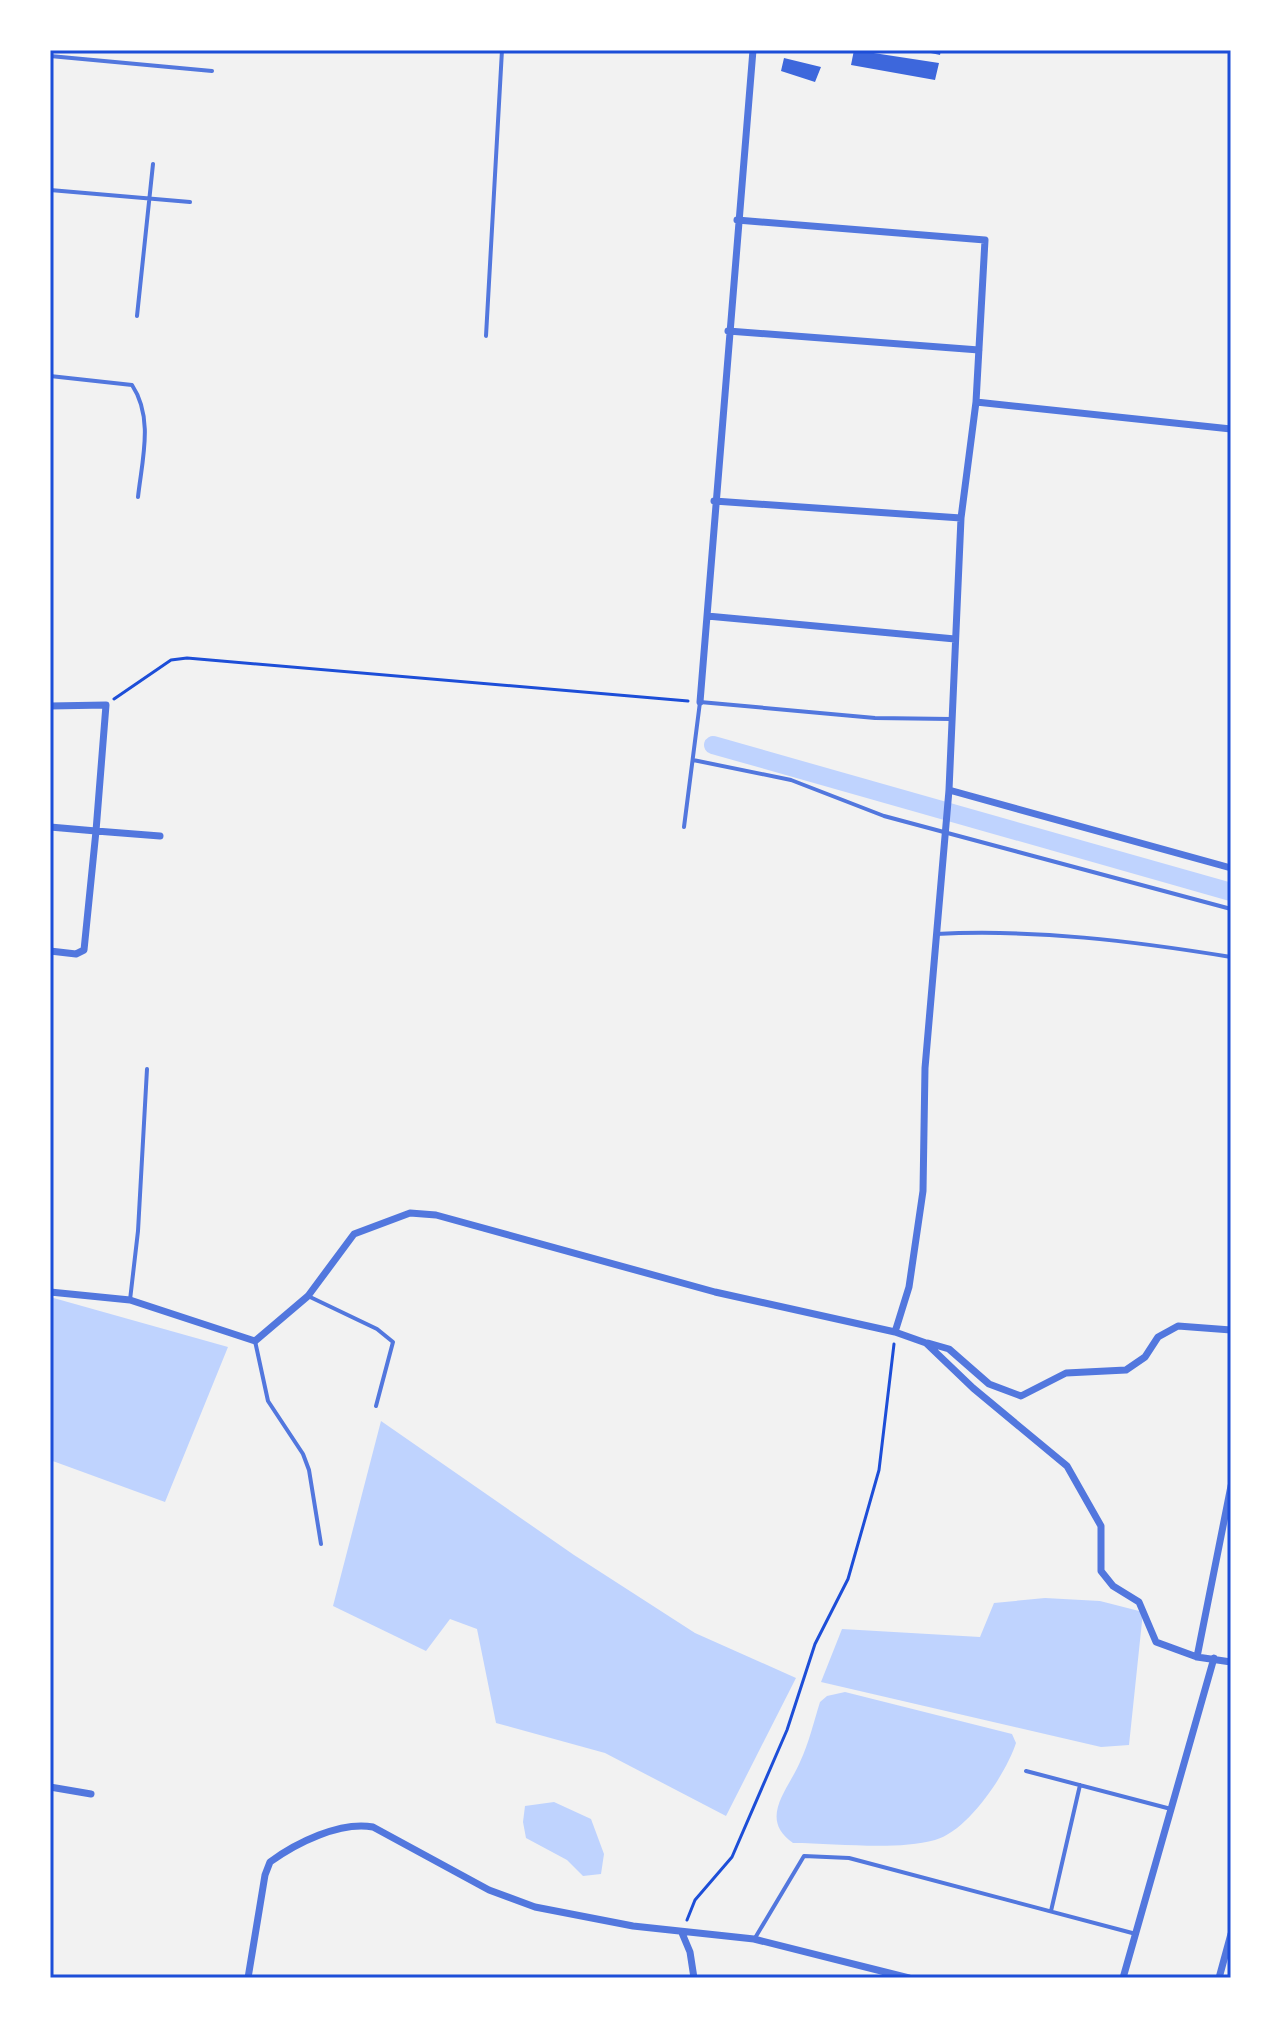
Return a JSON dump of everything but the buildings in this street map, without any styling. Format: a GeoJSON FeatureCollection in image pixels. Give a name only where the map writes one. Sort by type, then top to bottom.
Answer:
{"type":"FeatureCollection","features":[{"type":"Feature","properties":{"kind":"street"},"geometry":{"type":"LineString","coordinates":[[700,702],[753,50]]}},
{"type":"Feature","properties":{"kind":"street"},"geometry":{"type":"LineString","coordinates":[[737,220],[985,240],[976,402],[961,518],[949,790],[925,1068],[923,1191],[909,1287],[895,1332]]}},
{"type":"Feature","properties":{"kind":"street"},"geometry":{"type":"LineString","coordinates":[[728,331],[979,350]]}},
{"type":"Feature","properties":{"kind":"street"},"geometry":{"type":"LineString","coordinates":[[976,402],[1231,429]]}},
{"type":"Feature","properties":{"kind":"street"},"geometry":{"type":"LineString","coordinates":[[714,501],[961,518]]}},
{"type":"Feature","properties":{"kind":"street"},"geometry":{"type":"LineString","coordinates":[[707,616],[955,639]]}},
{"type":"Feature","properties":{"kind":"street"},"geometry":{"type":"LineString","coordinates":[[50,706],[106,705],[84,950],[76,954],[50,951]]}},
{"type":"Feature","properties":{"kind":"street"},"geometry":{"type":"LineString","coordinates":[[949,790],[1231,868]]}},
{"type":"Feature","properties":{"kind":"street"},"geometry":{"type":"LineString","coordinates":[[50,827],[160,836]]}},
{"type":"Feature","properties":{"kind":"street"},"geometry":{"type":"LineString","coordinates":[[50,1292],[130,1300],[255,1341],[308,1296],[354,1234],[410,1213],[436,1215],[715,1292],[895,1332],[949,1349],[978,1377],[1021,1396],[1066,1373],[1126,1370],[1145,1357],[1158,1337],[1178,1326],[1231,1330]]}},
{"type":"Feature","properties":{"kind":"street"},"geometry":{"type":"LineString","coordinates":[[926,1343],[973,1388],[1067,1466],[1101,1526],[1101,1571],[1113,1586],[1139,1602],[1156,1642],[1197,1657],[1231,1662]]}},
{"type":"Feature","properties":{"kind":"street"},"geometry":{"type":"LineString","coordinates":[[1197,1657],[1231,1486]]}},
{"type":"Feature","properties":{"kind":"street"},"geometry":{"type":"LineString","coordinates":[[1123,1978],[1214,1658]]}},
{"type":"Feature","properties":{"kind":"street"},"geometry":{"type":"LineString","coordinates":[[50,1787],[91,1794]]}},
{"type":"Feature","properties":{"kind":"street"},"geometry":{"type":"LineString","coordinates":[[248,1978],[265,1875],[270,1862],[354,1825],[373,1827],[489,1890],[535,1907],[682,1933],[754,1939],[909,1978]]}},
{"type":"Feature","properties":{"kind":"street"},"geometry":{"type":"LineString","coordinates":[[682,1933],[694,1978]]}},
{"type":"Feature","properties":{"kind":"street"},"geometry":{"type":"LineString","coordinates":[[1219,1978],[1231,1934]]}},
{"type":"Feature","properties":{"kind":"lane"},"geometry":{"type":"LineString","coordinates":[[486,336],[502,50]]}},
{"type":"Feature","properties":{"kind":"lane"},"geometry":{"type":"LineString","coordinates":[[50,56],[212,71]]}},
{"type":"Feature","properties":{"kind":"lane"},"geometry":{"type":"LineString","coordinates":[[137,316],[153,164]]}},
{"type":"Feature","properties":{"kind":"lane"},"geometry":{"type":"LineString","coordinates":[[50,190],[190,202]]}},
{"type":"Feature","properties":{"kind":"lane"},"geometry":{"type":"LineString","coordinates":[[50,376],[132,385],[142,400],[145,424],[138,497]]}},
{"type":"Feature","properties":{"kind":"lane"},"geometry":{"type":"LineString","coordinates":[[684,827],[700,702],[875,718],[951,719]]}},
{"type":"Feature","properties":{"kind":"lane"},"geometry":{"type":"LineString","coordinates":[[693,760],[791,780],[884,816],[1231,909]]}},
{"type":"Feature","properties":{"kind":"lane"},"geometry":{"type":"LineString","coordinates":[[936,934],[996,931],[1070,936],[1231,957]]}},
{"type":"Feature","properties":{"kind":"lane"},"geometry":{"type":"LineString","coordinates":[[130,1300],[142,1188],[147,1069]]}},
{"type":"Feature","properties":{"kind":"lane"},"geometry":{"type":"LineString","coordinates":[[308,1296],[377,1329],[393,1342],[376,1406]]}},
{"type":"Feature","properties":{"kind":"lane"},"geometry":{"type":"LineString","coordinates":[[255,1341],[268,1401],[303,1454],[309,1470],[321,1544]]}},
{"type":"Feature","properties":{"kind":"lane"},"geometry":{"type":"LineString","coordinates":[[1026,1771],[1171,1809]]}},
{"type":"Feature","properties":{"kind":"lane"},"geometry":{"type":"LineString","coordinates":[[1051,1911],[1080,1785]]}},
{"type":"Feature","properties":{"kind":"lane"},"geometry":{"type":"LineString","coordinates":[[754,1939],[804,1856],[849,1858],[1136,1934]]}},
{"type":"Feature","properties":{"kind":"path"},"geometry":{"type":"LineString","coordinates":[[106,705],[171,660],[187,658],[700,702]]}},
{"type":"Feature","properties":{"kind":"path"},"geometry":{"type":"LineString","coordinates":[[682,1933],[695,1900],[732,1857],[787,1730],[815,1644],[848,1579],[879,1470],[895,1332]]}},
{"type":"Feature","properties":{"kind":"water"},"geometry":{"type":"Polygon","coordinates":[[[50,1297],[228,1347],[165,1502],[50,1460],[50,1297]]]}},
{"type":"Feature","properties":{"kind":"water"},"geometry":{"type":"Polygon","coordinates":[[[381,1421],[574,1555],[695,1633],[796,1678],[726,1816],[605,1753],[496,1723],[477,1629],[450,1619],[426,1651],[333,1606],[381,1421]]]}},
{"type":"Feature","properties":{"kind":"water"},"geometry":{"type":"Polygon","coordinates":[[[1045,1598],[1100,1601],[1143,1612],[1129,1745],[1101,1747],[821,1682],[842,1629],[980,1637],[994,1603],[1045,1598]]]}},
{"type":"Feature","properties":{"kind":"water"},"geometry":{"type":"Polygon","coordinates":[[[845,1692],[1012,1734],[1016,1743],[1004,1770],[984,1800],[948,1835],[902,1845],[793,1843],[778,1824],[779,1804],[803,1755],[820,1702],[827,1696],[845,1692]]]}},
{"type":"Feature","properties":{"kind":"water"},"geometry":{"type":"Polygon","coordinates":[[[554,1802],[591,1819],[604,1854],[601,1874],[583,1876],[567,1860],[526,1838],[523,1822],[525,1806],[554,1802]]]}},
{"type":"Feature","properties":{"kind":"waterway"},"geometry":{"type":"LineString","coordinates":[[713,745],[1231,892]]}}]}
